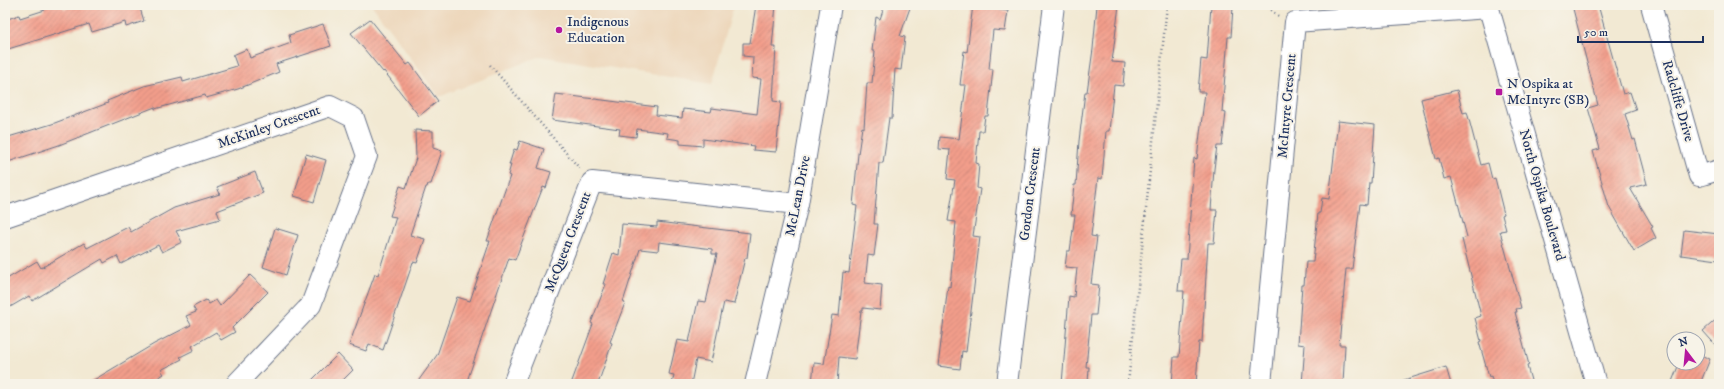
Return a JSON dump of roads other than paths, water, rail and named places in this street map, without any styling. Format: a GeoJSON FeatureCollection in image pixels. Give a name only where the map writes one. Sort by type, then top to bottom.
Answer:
{"type":"FeatureCollection","features":[{"type":"Feature","properties":{"kind":"street","name":"McLean Drive"},"geometry":{"type":"LineString","coordinates":[[755,384],[798,204],[831,5]]}},
{"type":"Feature","properties":{"kind":"street","name":"Gordon Crescent"},"geometry":{"type":"LineString","coordinates":[[1007,384],[1054,5]]}},
{"type":"Feature","properties":{"kind":"street","name":"Radcliffe Drive"},"geometry":{"type":"LineString","coordinates":[[1651,5],[1699,176],[1719,170]]}},
{"type":"Feature","properties":{"kind":"street","name":"McIntyre Crescent"},"geometry":{"type":"LineString","coordinates":[[1261,384],[1295,22],[1488,6]]}},
{"type":"Feature","properties":{"kind":"street","name":"North Ospika Boulevard"},"geometry":{"type":"LineString","coordinates":[[1488,6],[1596,384]]}},
{"type":"Feature","properties":{"kind":"street","name":"McKinley Crescent"},"geometry":{"type":"LineString","coordinates":[[5,217],[330,106],[354,118],[367,156],[311,305],[236,384]]}},
{"type":"Feature","properties":{"kind":"street","name":"McQueen Crescent"},"geometry":{"type":"LineString","coordinates":[[513,384],[592,182],[798,204]]}},
{"type":"Feature","properties":{"kind":"place","name":"Indigenous Education"},"geometry":{"type":"Point","coordinates":[559,30]}},
{"type":"Feature","properties":{"kind":"place","name":"N Ospika at McIntyre (SB)"},"geometry":{"type":"Point","coordinates":[1499,92]}}]}
